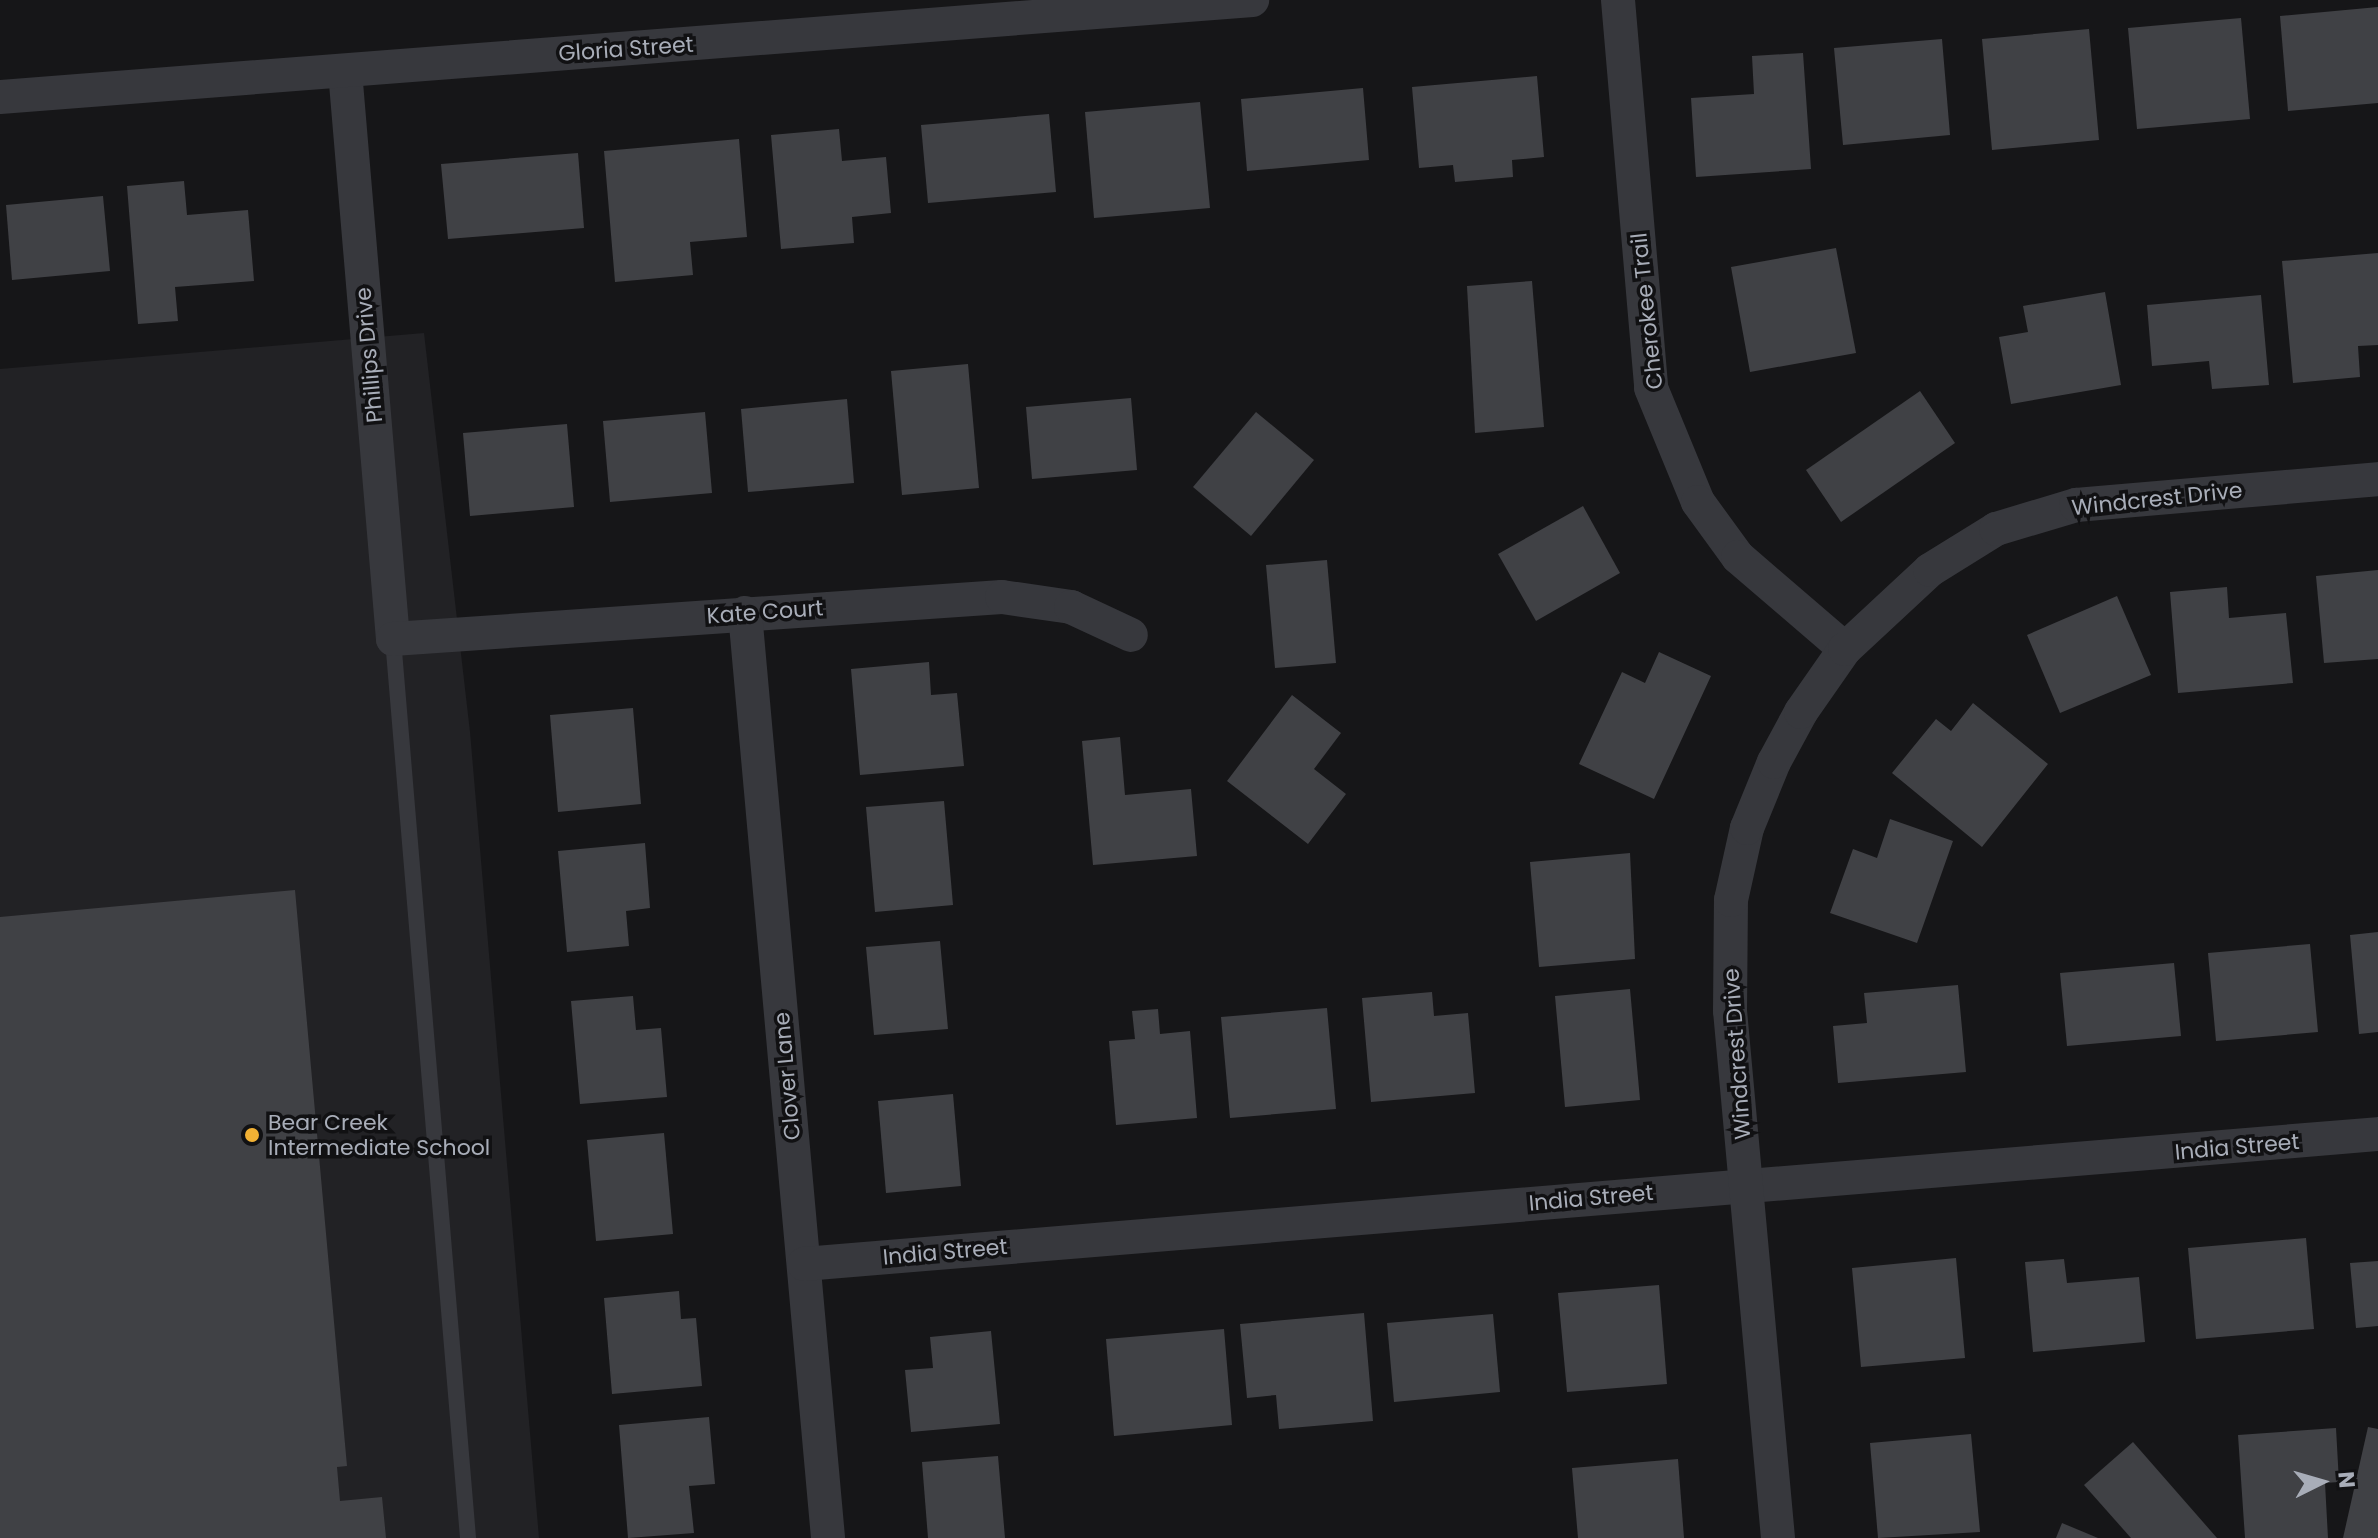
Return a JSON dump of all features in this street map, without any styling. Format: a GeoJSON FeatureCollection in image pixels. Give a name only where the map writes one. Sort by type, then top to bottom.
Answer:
{"type":"FeatureCollection","features":[{"type":"Feature","properties":{"kind":"street","name":"Gloria Street"},"geometry":{"type":"LineString","coordinates":[[0,97],[1252,0]]}},
{"type":"Feature","properties":{"kind":"street","name":"Cherokee Trail"},"geometry":{"type":"LineString","coordinates":[[1618,0],[1651,388],[1698,502],[1738,557],[1845,649]]}},
{"type":"Feature","properties":{"kind":"street","name":"Phillips Drive"},"geometry":{"type":"LineString","coordinates":[[345,71],[393,639]]}},
{"type":"Feature","properties":{"kind":"street","name":"Windcrest Drive"},"geometry":{"type":"LineString","coordinates":[[1778,1538],[1730,1011],[1731,900],[1747,828],[1774,762],[1845,649],[1930,570],[1996,529],[2076,505],[2378,479]]}},
{"type":"Feature","properties":{"kind":"street","name":"Kate Court"},"geometry":{"type":"LineString","coordinates":[[393,639],[1002,597],[1071,607],[1131,635]]}},
{"type":"Feature","properties":{"kind":"street","name":"Clover Lane"},"geometry":{"type":"LineString","coordinates":[[745,613],[828,1538]]}},
{"type":"Feature","properties":{"kind":"street","name":"India Street"},"geometry":{"type":"LineString","coordinates":[[804,1264],[2378,1134]]}},
{"type":"Feature","properties":{"kind":"lane"},"geometry":{"type":"LineString","coordinates":[[393,639],[468,1538]]}},
{"type":"Feature","properties":{"kind":"shaded area","name":"Bear Creek Intermediate School"},"geometry":{"type":"Polygon","coordinates":[[[424,333],[470,732],[539,1538],[0,1538],[0,369],[424,333]]]}},
{"type":"Feature","properties":{"kind":"building"},"geometry":{"type":"Polygon","coordinates":[[[2378,7],[2378,103],[2288,111],[2280,16],[2378,7]]]}},
{"type":"Feature","properties":{"kind":"building"},"geometry":{"type":"Polygon","coordinates":[[[2241,18],[2250,119],[2137,129],[2128,28],[2241,18]]]}},
{"type":"Feature","properties":{"kind":"building"},"geometry":{"type":"Polygon","coordinates":[[[2089,29],[2099,140],[1992,150],[1982,39],[2089,29]]]}},
{"type":"Feature","properties":{"kind":"building"},"geometry":{"type":"Polygon","coordinates":[[[1942,39],[1950,135],[1843,145],[1834,48],[1942,39]]]}},
{"type":"Feature","properties":{"kind":"building"},"geometry":{"type":"Polygon","coordinates":[[[1803,53],[1811,169],[1696,177],[1691,98],[1754,94],[1752,56],[1803,53]]]}},
{"type":"Feature","properties":{"kind":"building"},"geometry":{"type":"Polygon","coordinates":[[[1537,76],[1544,157],[1512,160],[1513,177],[1455,182],[1453,165],[1419,168],[1412,87],[1537,76]]]}},
{"type":"Feature","properties":{"kind":"building"},"geometry":{"type":"Polygon","coordinates":[[[1363,88],[1369,160],[1247,171],[1241,99],[1363,88]]]}},
{"type":"Feature","properties":{"kind":"building"},"geometry":{"type":"Polygon","coordinates":[[[1200,102],[1210,208],[1094,218],[1085,112],[1200,102]]]}},
{"type":"Feature","properties":{"kind":"building"},"geometry":{"type":"Polygon","coordinates":[[[1049,114],[1056,192],[928,203],[921,125],[1049,114]]]}},
{"type":"Feature","properties":{"kind":"building"},"geometry":{"type":"Polygon","coordinates":[[[839,129],[842,161],[886,157],[891,213],[852,217],[854,243],[781,249],[771,135],[839,129]]]}},
{"type":"Feature","properties":{"kind":"building"},"geometry":{"type":"Polygon","coordinates":[[[739,139],[747,237],[690,242],[693,275],[615,282],[604,151],[739,139]]]}},
{"type":"Feature","properties":{"kind":"building"},"geometry":{"type":"Polygon","coordinates":[[[578,153],[584,228],[448,239],[441,164],[578,153]]]}},
{"type":"Feature","properties":{"kind":"building"},"geometry":{"type":"Polygon","coordinates":[[[184,181],[187,215],[248,210],[254,281],[175,287],[178,321],[138,324],[127,186],[184,181]]]}},
{"type":"Feature","properties":{"kind":"building"},"geometry":{"type":"Polygon","coordinates":[[[103,196],[110,271],[12,280],[6,205],[103,196]]]}},
{"type":"Feature","properties":{"kind":"building"},"geometry":{"type":"Polygon","coordinates":[[[1836,248],[1856,353],[1750,372],[1731,267],[1836,248]]]}},
{"type":"Feature","properties":{"kind":"building"},"geometry":{"type":"Polygon","coordinates":[[[2378,253],[2378,345],[2358,346],[2360,377],[2293,383],[2282,261],[2378,253]]]}},
{"type":"Feature","properties":{"kind":"building"},"geometry":{"type":"Polygon","coordinates":[[[1532,281],[1544,427],[1475,433],[1467,286],[1532,281]]]}},
{"type":"Feature","properties":{"kind":"building"},"geometry":{"type":"Polygon","coordinates":[[[2105,292],[2121,385],[2011,404],[1999,337],[2028,332],[2023,306],[2105,292]]]}},
{"type":"Feature","properties":{"kind":"building"},"geometry":{"type":"Polygon","coordinates":[[[2261,295],[2269,385],[2212,389],[2209,361],[2152,366],[2147,305],[2261,295]]]}},
{"type":"Feature","properties":{"kind":"building"},"geometry":{"type":"Polygon","coordinates":[[[968,364],[979,488],[902,495],[891,371],[968,364]]]}},
{"type":"Feature","properties":{"kind":"building"},"geometry":{"type":"Polygon","coordinates":[[[1920,391],[1955,443],[1841,522],[1806,470],[1920,391]]]}},
{"type":"Feature","properties":{"kind":"building"},"geometry":{"type":"Polygon","coordinates":[[[1131,398],[1137,470],[1032,479],[1026,407],[1131,398]]]}},
{"type":"Feature","properties":{"kind":"building"},"geometry":{"type":"Polygon","coordinates":[[[847,399],[854,483],[748,492],[741,409],[847,399]]]}},
{"type":"Feature","properties":{"kind":"building"},"geometry":{"type":"Polygon","coordinates":[[[705,412],[712,493],[610,502],[603,421],[705,412]]]}},
{"type":"Feature","properties":{"kind":"building"},"geometry":{"type":"Polygon","coordinates":[[[1256,412],[1314,460],[1251,536],[1193,487],[1256,412]]]}},
{"type":"Feature","properties":{"kind":"building"},"geometry":{"type":"Polygon","coordinates":[[[567,424],[574,507],[470,516],[463,433],[567,424]]]}},
{"type":"Feature","properties":{"kind":"building"},"geometry":{"type":"Polygon","coordinates":[[[1583,506],[1620,573],[1536,621],[1498,554],[1583,506]]]}},
{"type":"Feature","properties":{"kind":"building"},"geometry":{"type":"Polygon","coordinates":[[[1327,560],[1336,663],[1275,668],[1266,565],[1327,560]]]}},
{"type":"Feature","properties":{"kind":"building"},"geometry":{"type":"Polygon","coordinates":[[[2378,570],[2378,659],[2324,663],[2316,576],[2378,570]]]}},
{"type":"Feature","properties":{"kind":"building"},"geometry":{"type":"Polygon","coordinates":[[[2227,587],[2229,618],[2286,613],[2293,683],[2178,693],[2170,592],[2227,587]]]}},
{"type":"Feature","properties":{"kind":"building"},"geometry":{"type":"Polygon","coordinates":[[[2117,596],[2151,675],[2060,713],[2027,635],[2117,596]]]}},
{"type":"Feature","properties":{"kind":"building"},"geometry":{"type":"Polygon","coordinates":[[[1659,652],[1711,676],[1654,799],[1579,764],[1622,672],[1645,683],[1659,652]]]}},
{"type":"Feature","properties":{"kind":"building"},"geometry":{"type":"Polygon","coordinates":[[[929,662],[931,695],[957,693],[964,766],[860,775],[851,669],[929,662]]]}},
{"type":"Feature","properties":{"kind":"building"},"geometry":{"type":"Polygon","coordinates":[[[1292,695],[1341,733],[1314,769],[1346,794],[1308,844],[1227,781],[1292,695]]]}},
{"type":"Feature","properties":{"kind":"building"},"geometry":{"type":"Polygon","coordinates":[[[1973,703],[2048,764],[1982,847],[1892,773],[1936,719],[1951,731],[1973,703]]]}},
{"type":"Feature","properties":{"kind":"building"},"geometry":{"type":"Polygon","coordinates":[[[633,708],[641,804],[558,812],[550,715],[633,708]]]}},
{"type":"Feature","properties":{"kind":"building"},"geometry":{"type":"Polygon","coordinates":[[[1120,737],[1125,795],[1191,789],[1197,856],[1093,865],[1082,741],[1120,737]]]}},
{"type":"Feature","properties":{"kind":"building"},"geometry":{"type":"Polygon","coordinates":[[[944,801],[953,905],[875,912],[866,807],[944,801]]]}},
{"type":"Feature","properties":{"kind":"building"},"geometry":{"type":"Polygon","coordinates":[[[1890,819],[1953,841],[1917,943],[1830,913],[1853,849],[1877,858],[1890,819]]]}},
{"type":"Feature","properties":{"kind":"building"},"geometry":{"type":"Polygon","coordinates":[[[645,843],[650,908],[626,911],[629,946],[567,952],[558,851],[645,843]]]}},
{"type":"Feature","properties":{"kind":"building"},"geometry":{"type":"Polygon","coordinates":[[[1630,853],[1635,959],[1539,967],[1530,862],[1630,853]]]}},
{"type":"Feature","properties":{"kind":"building","name":"Bear Creek Intermediate School"},"geometry":{"type":"Polygon","coordinates":[[[295,890],[347,1466],[337,1467],[340,1501],[382,1497],[386,1538],[0,1538],[0,917],[295,890]]]}},
{"type":"Feature","properties":{"kind":"building"},"geometry":{"type":"Polygon","coordinates":[[[2378,932],[2378,1032],[2359,1034],[2350,935],[2378,932]]]}},
{"type":"Feature","properties":{"kind":"building"},"geometry":{"type":"Polygon","coordinates":[[[940,941],[948,1029],[874,1035],[866,947],[940,941]]]}},
{"type":"Feature","properties":{"kind":"building"},"geometry":{"type":"Polygon","coordinates":[[[2310,944],[2318,1032],[2216,1041],[2208,953],[2310,944]]]}},
{"type":"Feature","properties":{"kind":"building"},"geometry":{"type":"Polygon","coordinates":[[[2174,963],[2181,1036],[2067,1046],[2060,973],[2174,963]]]}},
{"type":"Feature","properties":{"kind":"building"},"geometry":{"type":"Polygon","coordinates":[[[1958,985],[1966,1072],[1838,1083],[1833,1026],[1867,1023],[1864,993],[1958,985]]]}},
{"type":"Feature","properties":{"kind":"building"},"geometry":{"type":"Polygon","coordinates":[[[1630,989],[1640,1100],[1565,1107],[1555,996],[1630,989]]]}},
{"type":"Feature","properties":{"kind":"building"},"geometry":{"type":"Polygon","coordinates":[[[1432,992],[1434,1016],[1468,1013],[1475,1093],[1371,1102],[1362,998],[1432,992]]]}},
{"type":"Feature","properties":{"kind":"building"},"geometry":{"type":"Polygon","coordinates":[[[633,996],[636,1030],[661,1028],[667,1097],[580,1104],[571,1001],[633,996]]]}},
{"type":"Feature","properties":{"kind":"building"},"geometry":{"type":"Polygon","coordinates":[[[1327,1008],[1336,1109],[1230,1118],[1221,1017],[1327,1008]]]}},
{"type":"Feature","properties":{"kind":"building"},"geometry":{"type":"Polygon","coordinates":[[[1158,1009],[1160,1034],[1190,1031],[1197,1118],[1116,1125],[1109,1041],[1135,1039],[1132,1011],[1158,1009]]]}},
{"type":"Feature","properties":{"kind":"building"},"geometry":{"type":"Polygon","coordinates":[[[953,1094],[961,1186],[886,1193],[878,1101],[953,1094]]]}},
{"type":"Feature","properties":{"kind":"building"},"geometry":{"type":"Polygon","coordinates":[[[664,1133],[673,1234],[596,1241],[587,1140],[664,1133]]]}},
{"type":"Feature","properties":{"kind":"building"},"geometry":{"type":"Polygon","coordinates":[[[2306,1238],[2314,1329],[2196,1339],[2188,1248],[2306,1238]]]}},
{"type":"Feature","properties":{"kind":"building"},"geometry":{"type":"Polygon","coordinates":[[[1956,1258],[1965,1358],[1861,1367],[1852,1268],[1956,1258]]]}},
{"type":"Feature","properties":{"kind":"building"},"geometry":{"type":"Polygon","coordinates":[[[2064,1259],[2067,1283],[2139,1277],[2145,1342],[2033,1352],[2025,1262],[2064,1259]]]}},
{"type":"Feature","properties":{"kind":"building"},"geometry":{"type":"Polygon","coordinates":[[[2378,1261],[2378,1326],[2356,1328],[2350,1263],[2378,1261]]]}},
{"type":"Feature","properties":{"kind":"building"},"geometry":{"type":"Polygon","coordinates":[[[1659,1285],[1667,1384],[1567,1392],[1558,1293],[1659,1285]]]}},
{"type":"Feature","properties":{"kind":"building"},"geometry":{"type":"Polygon","coordinates":[[[679,1291],[681,1319],[696,1318],[702,1386],[612,1394],[604,1298],[679,1291]]]}},
{"type":"Feature","properties":{"kind":"building"},"geometry":{"type":"Polygon","coordinates":[[[1364,1313],[1373,1421],[1279,1429],[1276,1395],[1247,1398],[1240,1324],[1364,1313]]]}},
{"type":"Feature","properties":{"kind":"building"},"geometry":{"type":"Polygon","coordinates":[[[1493,1314],[1500,1392],[1394,1402],[1387,1323],[1493,1314]]]}},
{"type":"Feature","properties":{"kind":"building"},"geometry":{"type":"Polygon","coordinates":[[[1224,1329],[1232,1425],[1114,1436],[1106,1339],[1224,1329]]]}},
{"type":"Feature","properties":{"kind":"building"},"geometry":{"type":"Polygon","coordinates":[[[991,1331],[1000,1424],[911,1432],[905,1370],[933,1368],[930,1337],[991,1331]]]}},
{"type":"Feature","properties":{"kind":"building"},"geometry":{"type":"Polygon","coordinates":[[[709,1417],[715,1484],[689,1486],[694,1533],[628,1538],[619,1425],[709,1417]]]}},
{"type":"Feature","properties":{"kind":"building"},"geometry":{"type":"Polygon","coordinates":[[[2368,1427],[2378,1429],[2378,1538],[2343,1538],[2368,1427]]]}},
{"type":"Feature","properties":{"kind":"building"},"geometry":{"type":"Polygon","coordinates":[[[2336,1428],[2339,1482],[2325,1483],[2328,1538],[2245,1538],[2238,1435],[2336,1428]]]}},
{"type":"Feature","properties":{"kind":"building"},"geometry":{"type":"Polygon","coordinates":[[[1971,1434],[1980,1532],[1878,1538],[1870,1443],[1971,1434]]]}},
{"type":"Feature","properties":{"kind":"building"},"geometry":{"type":"Polygon","coordinates":[[[2133,1442],[2217,1538],[2131,1538],[2084,1485],[2133,1442]]]}},
{"type":"Feature","properties":{"kind":"building"},"geometry":{"type":"Polygon","coordinates":[[[998,1456],[1005,1538],[928,1538],[922,1462],[998,1456]]]}},
{"type":"Feature","properties":{"kind":"building"},"geometry":{"type":"Polygon","coordinates":[[[1678,1459],[1684,1538],[1578,1538],[1572,1468],[1678,1459]]]}},
{"type":"Feature","properties":{"kind":"building"},"geometry":{"type":"Polygon","coordinates":[[[2062,1523],[2098,1538],[2056,1538],[2062,1523]]]}},
{"type":"Feature","properties":{"kind":"place","name":"Bear Creek Intermediate School"},"geometry":{"type":"Point","coordinates":[252,1135]}}]}
